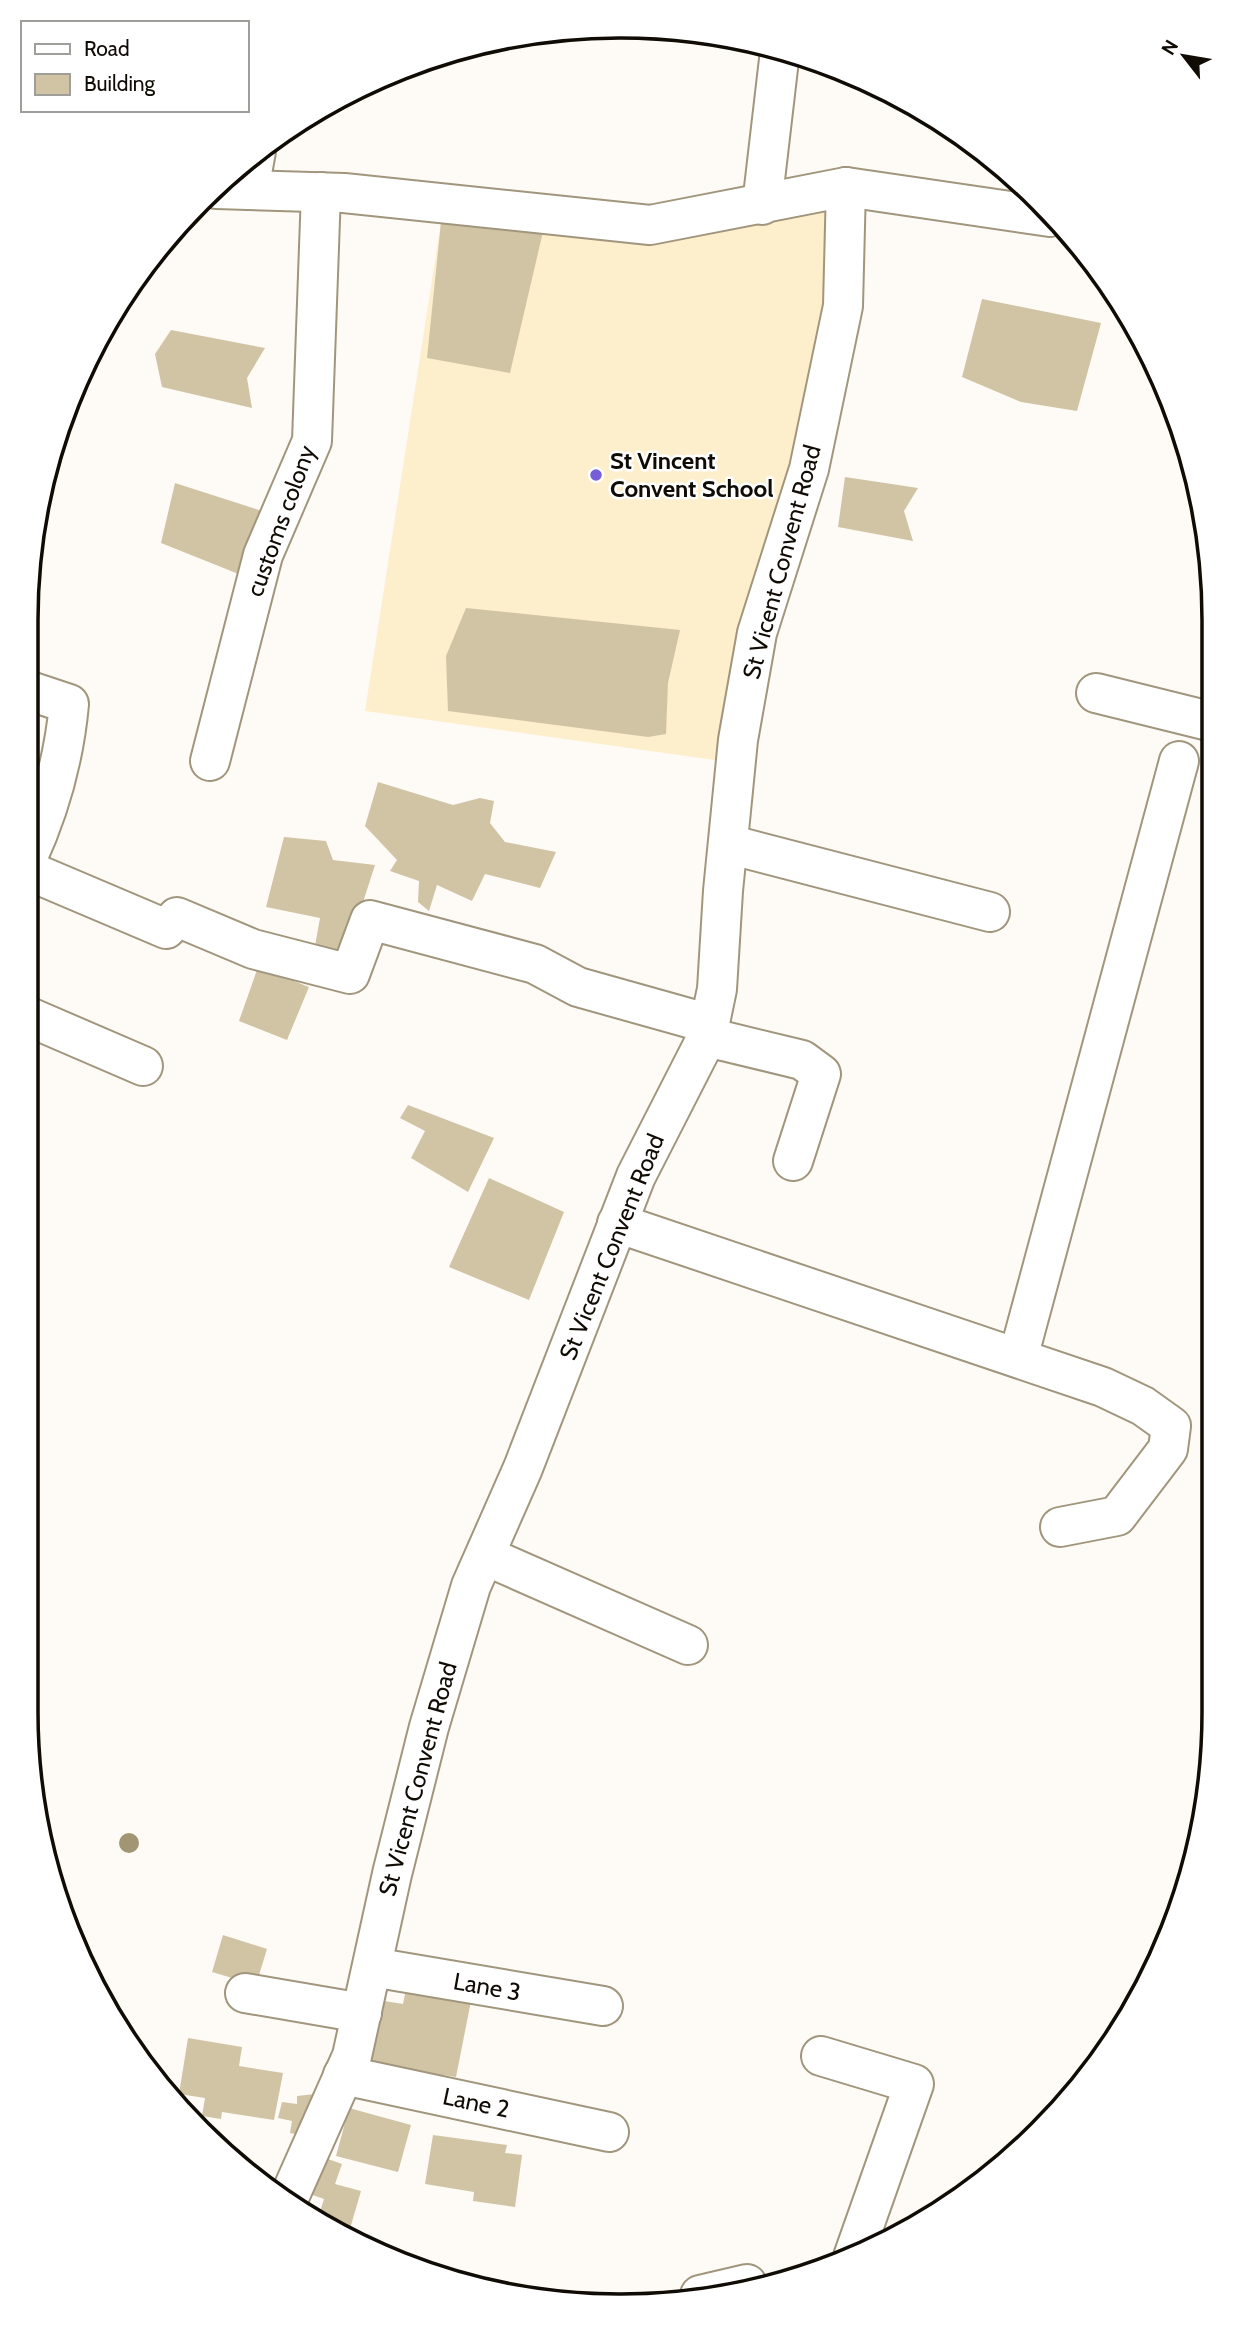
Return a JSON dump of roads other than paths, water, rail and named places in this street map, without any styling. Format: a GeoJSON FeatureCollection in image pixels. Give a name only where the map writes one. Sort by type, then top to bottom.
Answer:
{"type":"FeatureCollection","features":[{"type":"Feature","properties":{"kind":"street"},"geometry":{"type":"LineString","coordinates":[[762,205],[779,60]]}},
{"type":"Feature","properties":{"kind":"street"},"geometry":{"type":"LineString","coordinates":[[232,189],[321,192],[650,225],[846,187],[1037,215]]}},
{"type":"Feature","properties":{"kind":"street","name":"St Vicent Convent Road"},"geometry":{"type":"LineString","coordinates":[[292,2191],[352,2056],[429,1727],[471,1586],[523,1468],[636,1176],[708,1030],[717,989],[738,740],[757,634],[809,469],[843,306],[846,187]]}},
{"type":"Feature","properties":{"kind":"street","name":"customs colony"},"geometry":{"type":"LineString","coordinates":[[210,761],[263,555],[312,441],[321,192]]}},
{"type":"Feature","properties":{"kind":"street"},"geometry":{"type":"LineString","coordinates":[[1096,692],[1202,719]]}},
{"type":"Feature","properties":{"kind":"street"},"geometry":{"type":"LineString","coordinates":[[38,694],[69,704],[65,743],[49,811],[38,835]]}},
{"type":"Feature","properties":{"kind":"street"},"geometry":{"type":"LineString","coordinates":[[1018,1358],[1179,761]]}},
{"type":"Feature","properties":{"kind":"street"},"geometry":{"type":"LineString","coordinates":[[728,844],[990,912]]}},
{"type":"Feature","properties":{"kind":"street"},"geometry":{"type":"LineString","coordinates":[[38,875],[166,929],[177,917],[253,948],[350,974],[370,920],[535,964],[578,987],[802,1060],[821,1074],[793,1161]]}},
{"type":"Feature","properties":{"kind":"street"},"geometry":{"type":"LineString","coordinates":[[38,1021],[143,1066]]}},
{"type":"Feature","properties":{"kind":"street"},"geometry":{"type":"LineString","coordinates":[[617,1223],[1103,1387],[1143,1406],[1171,1426],[1168,1449],[1117,1516],[1060,1527]]}},
{"type":"Feature","properties":{"kind":"street"},"geometry":{"type":"LineString","coordinates":[[486,1556],[688,1646]]}},
{"type":"Feature","properties":{"kind":"street","name":"Lane 3"},"geometry":{"type":"LineString","coordinates":[[372,1967],[603,2006]]}},
{"type":"Feature","properties":{"kind":"street"},"geometry":{"type":"LineString","coordinates":[[245,1993],[362,2013]]}},
{"type":"Feature","properties":{"kind":"street"},"geometry":{"type":"LineString","coordinates":[[821,2056],[914,2084],[858,2242]]}},
{"type":"Feature","properties":{"kind":"street","name":"Lane 2"},"geometry":{"type":"LineString","coordinates":[[343,2075],[609,2132]]}},
{"type":"Feature","properties":{"kind":"place","name":"St Vincent Convent School"},"geometry":{"type":"Point","coordinates":[596,475]}}]}
